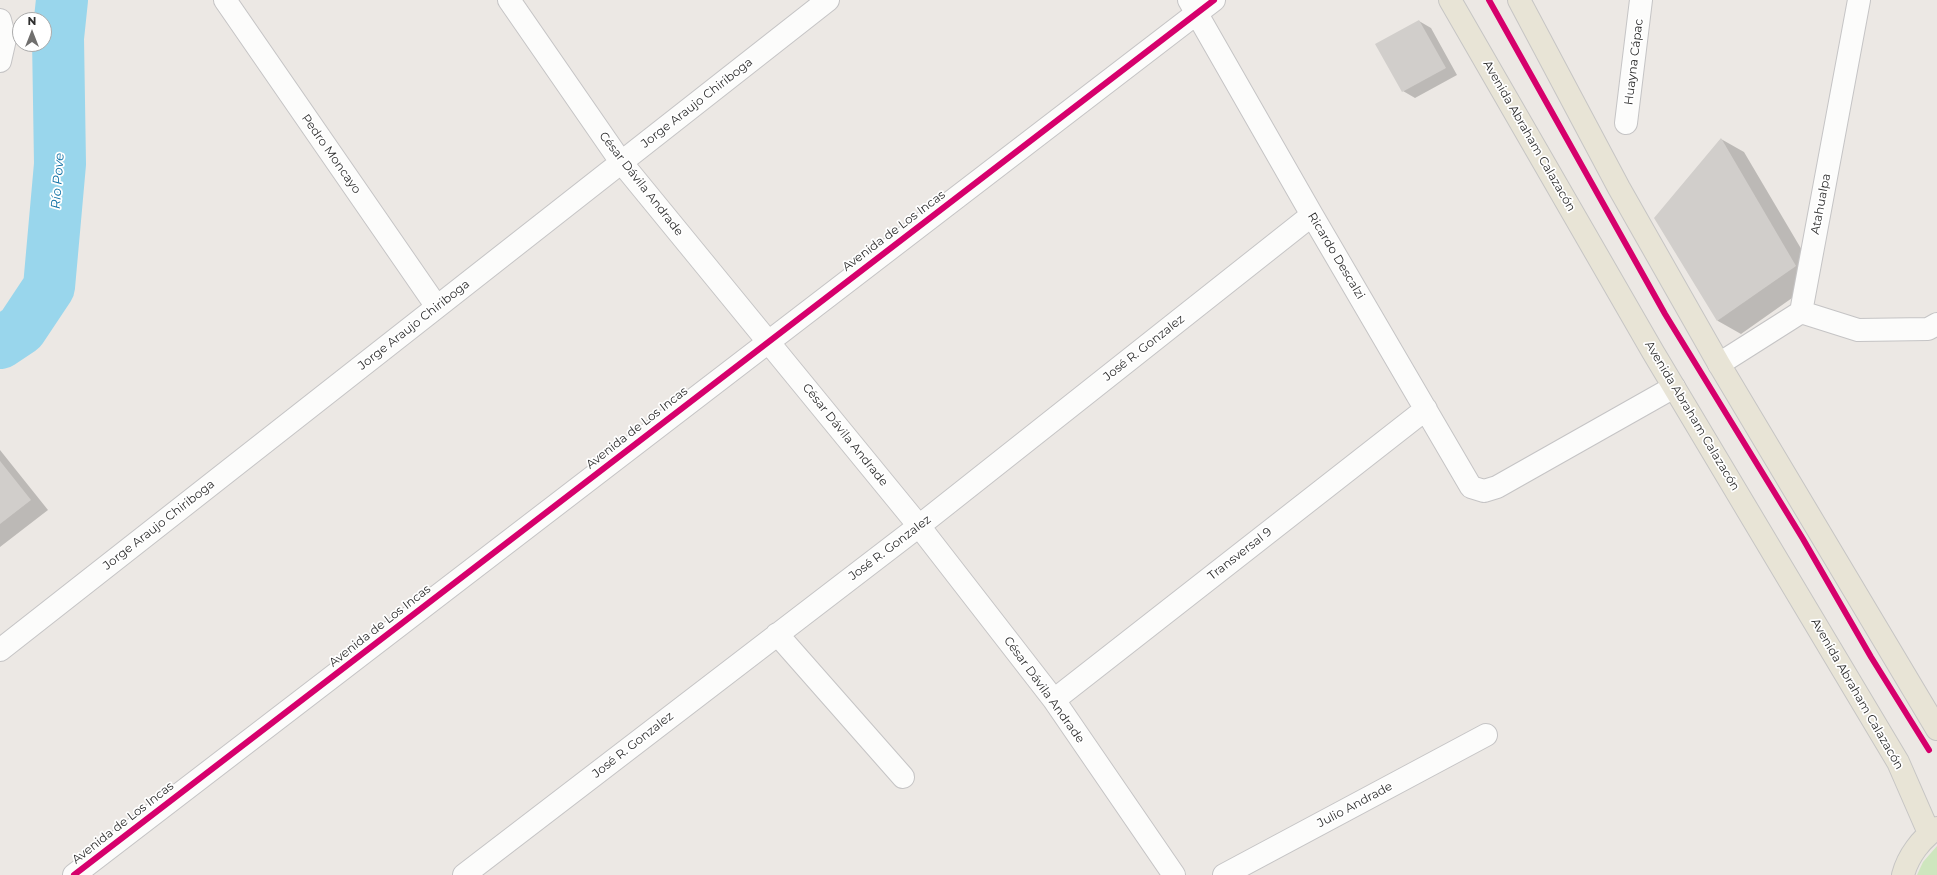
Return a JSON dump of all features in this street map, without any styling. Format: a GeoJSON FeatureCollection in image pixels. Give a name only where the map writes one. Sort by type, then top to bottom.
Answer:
{"type":"FeatureCollection","features":[{"type":"Feature","properties":{"kind":"main road","name":"Avenida Abraham Calazacón"},"geometry":{"type":"LineString","coordinates":[[1450,0],[1674,387],[1898,762],[1933,831]]}},
{"type":"Feature","properties":{"kind":"main road"},"geometry":{"type":"LineString","coordinates":[[1519,0],[1616,181],[1719,364],[1937,729]]}},
{"type":"Feature","properties":{"kind":"main road"},"geometry":{"type":"LineString","coordinates":[[1902,872],[1916,848],[1933,831]]}},
{"type":"Feature","properties":{"kind":"street","name":"Pedro Moncayo"},"geometry":{"type":"LineString","coordinates":[[225,0],[437,307]]}},
{"type":"Feature","properties":{"kind":"street","name":"César Dávila Andrade"},"geometry":{"type":"LineString","coordinates":[[509,0],[621,162],[919,526],[1054,700],[1174,875]]}},
{"type":"Feature","properties":{"kind":"street","name":"Jorge Araujo Chiriboga"},"geometry":{"type":"LineString","coordinates":[[0,650],[828,0]]}},
{"type":"Feature","properties":{"kind":"street","name":"Avenida de Los Incas"},"geometry":{"type":"LineString","coordinates":[[74,875],[768,342],[1193,7],[1214,0]]}},
{"type":"Feature","properties":{"kind":"street","name":"Huayna Cápac"},"geometry":{"type":"LineString","coordinates":[[1626,123],[1641,0]]}},
{"type":"Feature","properties":{"kind":"street","name":"Atahualpa"},"geometry":{"type":"LineString","coordinates":[[1801,312],[1859,0]]}},
{"type":"Feature","properties":{"kind":"street","name":"Ricardo Descalzi"},"geometry":{"type":"LineString","coordinates":[[1193,7],[1470,487],[1484,491],[1497,487],[1674,387]]}},
{"type":"Feature","properties":{"kind":"street"},"geometry":{"type":"LineString","coordinates":[[0,20],[5,39],[0,62]]}},
{"type":"Feature","properties":{"kind":"street","name":"José R. Gonzalez"},"geometry":{"type":"LineString","coordinates":[[464,875],[919,526],[1312,215]]}},
{"type":"Feature","properties":{"kind":"street"},"geometry":{"type":"LineString","coordinates":[[1719,364],[1801,312],[1858,330],[1928,329],[1937,324]]}},
{"type":"Feature","properties":{"kind":"street","name":"Transversal 9"},"geometry":{"type":"LineString","coordinates":[[1054,700],[1426,409]]}},
{"type":"Feature","properties":{"kind":"street"},"geometry":{"type":"LineString","coordinates":[[777,634],[903,777]]}},
{"type":"Feature","properties":{"kind":"street","name":"Julio Andrade"},"geometry":{"type":"LineString","coordinates":[[1224,875],[1486,735]]}},
{"type":"Feature","properties":{"kind":"green space"},"geometry":{"type":"Polygon","coordinates":[[[1937,846],[1937,875],[1917,875],[1923,862],[1937,846]]]}},
{"type":"Feature","properties":{"kind":"building"},"geometry":{"type":"Polygon","coordinates":[[[1419,20],[1446,68],[1402,92],[1375,44],[1419,20]]]}},
{"type":"Feature","properties":{"kind":"building"},"geometry":{"type":"Polygon","coordinates":[[[1721,138],[1796,266],[1717,321],[1654,218],[1721,138]]]}},
{"type":"Feature","properties":{"kind":"building"},"geometry":{"type":"Polygon","coordinates":[[[0,461],[31,500],[0,524],[0,461]]]}},
{"type":"Feature","properties":{"kind":"waterway","name":"Río Pove"},"geometry":{"type":"LineString","coordinates":[[0,343],[21,329],[49,287],[60,164],[58,38],[62,0]]}},
{"type":"Feature","properties":{"kind":"cycle path"},"geometry":{"type":"LineString","coordinates":[[74,875],[1214,0]]}},
{"type":"Feature","properties":{"kind":"cycle path"},"geometry":{"type":"LineString","coordinates":[[1489,0],[1665,314],[1803,539],[1871,657],[1929,750]]}}]}
